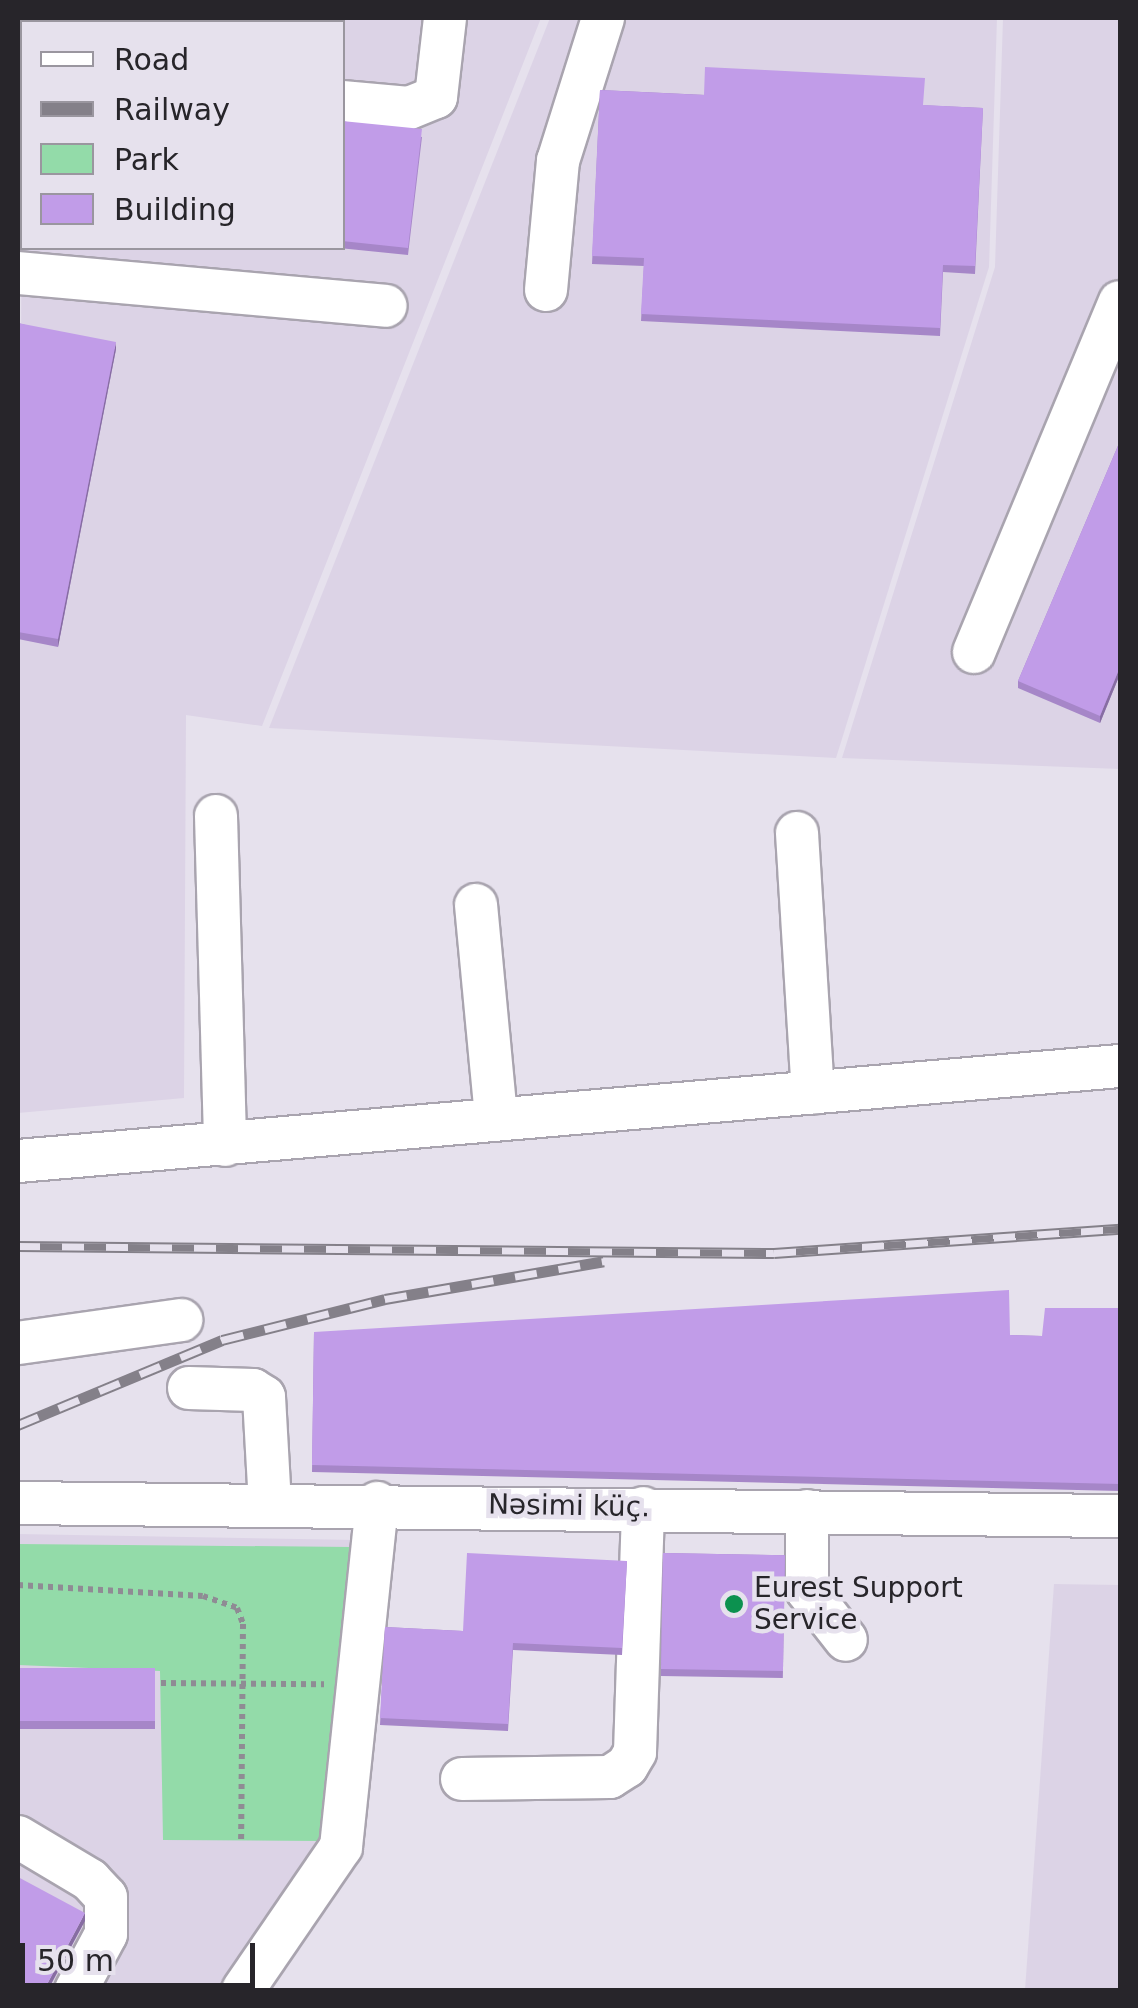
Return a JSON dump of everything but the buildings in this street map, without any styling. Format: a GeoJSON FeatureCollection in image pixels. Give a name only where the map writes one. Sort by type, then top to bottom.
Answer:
{"type":"FeatureCollection","features":[{"type":"Feature","properties":{"kind":"street"},"geometry":{"type":"LineString","coordinates":[[345,102],[409,108],[436,97],[445,18]]}},
{"type":"Feature","properties":{"kind":"street"},"geometry":{"type":"LineString","coordinates":[[546,290],[558,162],[603,18]]}},
{"type":"Feature","properties":{"kind":"street"},"geometry":{"type":"LineString","coordinates":[[18,273],[79,263],[386,306]]}},
{"type":"Feature","properties":{"kind":"street"},"geometry":{"type":"LineString","coordinates":[[974,652],[1120,302]]}},
{"type":"Feature","properties":{"kind":"street"},"geometry":{"type":"LineString","coordinates":[[216,816],[225,1145]]}},
{"type":"Feature","properties":{"kind":"street"},"geometry":{"type":"LineString","coordinates":[[797,833],[814,1093]]}},
{"type":"Feature","properties":{"kind":"street"},"geometry":{"type":"LineString","coordinates":[[476,905],[496,1118]]}},
{"type":"Feature","properties":{"kind":"street"},"geometry":{"type":"LineString","coordinates":[[18,1162],[1120,1066]]}},
{"type":"Feature","properties":{"kind":"street"},"geometry":{"type":"LineString","coordinates":[[18,1343],[182,1320]]}},
{"type":"Feature","properties":{"kind":"street"},"geometry":{"type":"LineString","coordinates":[[189,1388],[253,1390],[264,1397],[270,1503]]}},
{"type":"Feature","properties":{"kind":"street","name":"Nəsimi küç."},"geometry":{"type":"LineString","coordinates":[[18,1502],[377,1503],[1120,1516]]}},
{"type":"Feature","properties":{"kind":"street"},"geometry":{"type":"LineString","coordinates":[[243,1990],[341,1847],[377,1503]]}},
{"type":"Feature","properties":{"kind":"street"},"geometry":{"type":"LineString","coordinates":[[462,1779],[610,1777],[627,1766],[635,1752],[643,1508]]}},
{"type":"Feature","properties":{"kind":"street"},"geometry":{"type":"LineString","coordinates":[[806,1511],[807,1590],[846,1640]]}},
{"type":"Feature","properties":{"kind":"street"},"geometry":{"type":"LineString","coordinates":[[18,1838],[90,1880],[106,1897],[106,1934],[76,1990]]}},
{"type":"Feature","properties":{"kind":"path"},"geometry":{"type":"LineString","coordinates":[[18,1585],[227,1599],[243,1624],[241,1839]]}},
{"type":"Feature","properties":{"kind":"path"},"geometry":{"type":"LineString","coordinates":[[161,1682],[360,1684]]}},
{"type":"Feature","properties":{"kind":"shaded area"},"geometry":{"type":"Polygon","coordinates":[[[541,18],[262,726],[186,715],[184,1098],[18,1113],[21,250],[345,250],[345,20],[40,20],[541,18]]]}},
{"type":"Feature","properties":{"kind":"shaded area"},"geometry":{"type":"Polygon","coordinates":[[[550,18],[997,18],[989,267],[836,758],[269,728],[550,18]]]}},
{"type":"Feature","properties":{"kind":"shaded area"},"geometry":{"type":"Polygon","coordinates":[[[1003,18],[1120,18],[1120,769],[842,758],[995,267],[1003,18]]]}},
{"type":"Feature","properties":{"kind":"shaded area"},"geometry":{"type":"Polygon","coordinates":[[[18,1534],[357,1540],[325,1843],[218,1990],[18,1990],[18,1534]]]}},
{"type":"Feature","properties":{"kind":"shaded area"},"geometry":{"type":"Polygon","coordinates":[[[1054,1584],[1120,1585],[1120,1990],[1025,1990],[1054,1584]]]}},
{"type":"Feature","properties":{"kind":"green space"},"geometry":{"type":"Polygon","coordinates":[[[18,1544],[352,1547],[320,1841],[163,1840],[160,1671],[18,1665],[18,1544]]]}},
{"type":"Feature","properties":{"kind":"railway"},"geometry":{"type":"LineString","coordinates":[[18,1246],[774,1253],[1120,1229]]}},
{"type":"Feature","properties":{"kind":"railway"},"geometry":{"type":"LineString","coordinates":[[18,1425],[222,1340],[385,1299],[604,1261]]}},
{"type":"Feature","properties":{"kind":"place","name":"Eurest Support Service"},"geometry":{"type":"Point","coordinates":[734,1604]}}]}
